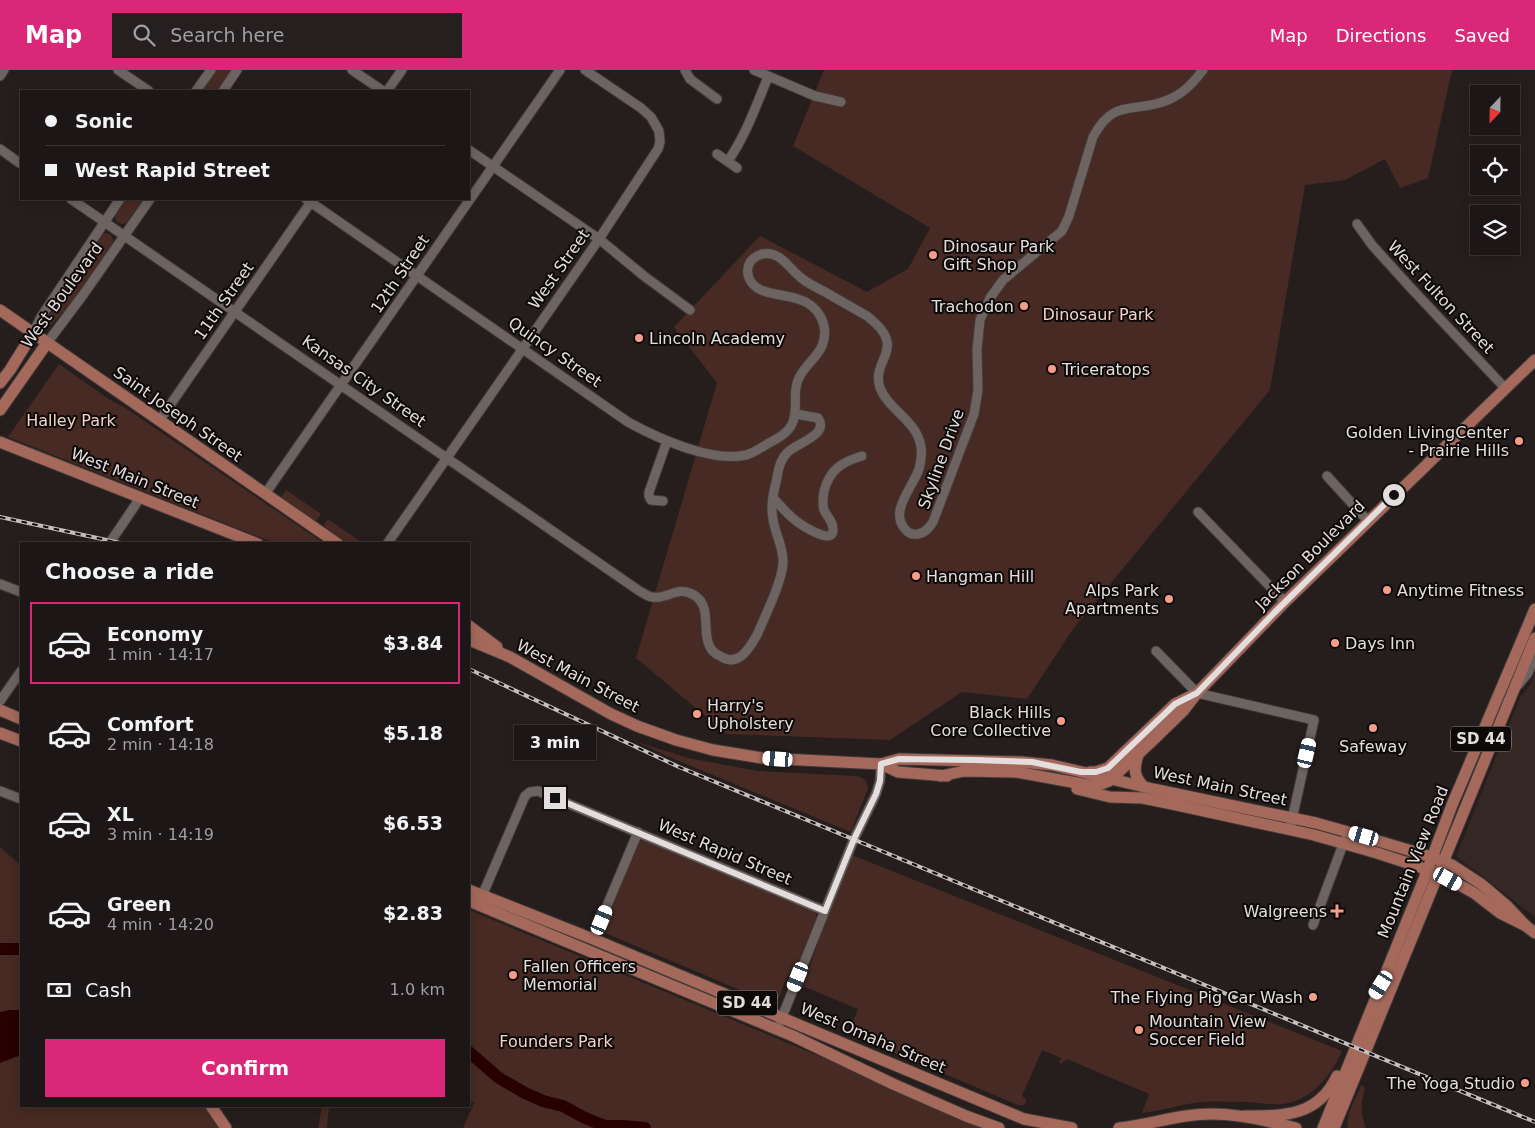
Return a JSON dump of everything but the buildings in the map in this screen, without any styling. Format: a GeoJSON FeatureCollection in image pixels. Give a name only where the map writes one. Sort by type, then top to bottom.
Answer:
{"type":"FeatureCollection","features":[{"type":"Feature","properties":{"kind":"main road","name":"Saint Joseph Street"},"geometry":{"type":"LineString","coordinates":[[0,310],[335,542]]}},
{"type":"Feature","properties":{"kind":"main road","name":"West Boulevard"},"geometry":{"type":"LineString","coordinates":[[0,383],[32,333]]}},
{"type":"Feature","properties":{"kind":"main road","name":"West Boulevard"},"geometry":{"type":"LineString","coordinates":[[0,410],[48,343]]}},
{"type":"Feature","properties":{"kind":"main road","name":"Jackson Boulevard"},"geometry":{"type":"LineString","coordinates":[[1114,778],[1183,711],[1197,693],[1286,602],[1535,360]]}},
{"type":"Feature","properties":{"kind":"main road","name":"West Main Street"},"geometry":{"type":"LineString","coordinates":[[0,442],[253,542]]}},
{"type":"Feature","properties":{"kind":"main road","name":"Mountain View Road"},"geometry":{"type":"LineString","coordinates":[[1323,1128],[1452,805],[1535,608]]}},
{"type":"Feature","properties":{"kind":"main road"},"geometry":{"type":"LineString","coordinates":[[470,627],[510,657]]}},
{"type":"Feature","properties":{"kind":"main road","name":"Mountain View Road"},"geometry":{"type":"LineString","coordinates":[[1334,1128],[1340,1122],[1535,638]]}},
{"type":"Feature","properties":{"kind":"main road","name":"West Main Street"},"geometry":{"type":"LineString","coordinates":[[470,640],[510,657],[611,714],[637,726],[676,740],[713,750],[762,758],[881,764],[899,759],[1042,764],[1114,778],[1291,824],[1432,857],[1454,866],[1481,884],[1530,929]]}},
{"type":"Feature","properties":{"kind":"main road","name":"Jackson Boulevard"},"geometry":{"type":"LineString","coordinates":[[1081,772],[1096,772],[1108,768],[1175,704],[1197,693]]}},
{"type":"Feature","properties":{"kind":"main road"},"geometry":{"type":"LineString","coordinates":[[0,710],[20,719]]}},
{"type":"Feature","properties":{"kind":"main road"},"geometry":{"type":"LineString","coordinates":[[1132,798],[1118,793],[1114,778],[1118,768],[1150,735],[1157,722]]}},
{"type":"Feature","properties":{"kind":"main road"},"geometry":{"type":"LineString","coordinates":[[0,733],[20,741]]}},
{"type":"Feature","properties":{"kind":"main road"},"geometry":{"type":"LineString","coordinates":[[1139,754],[1135,765],[1135,773],[1138,782],[1144,787]]}},
{"type":"Feature","properties":{"kind":"main road","name":"West Main Street"},"geometry":{"type":"LineString","coordinates":[[881,764],[898,772],[1029,780],[1110,797],[1152,800],[1291,824]]}},
{"type":"Feature","properties":{"kind":"main road"},"geometry":{"type":"LineString","coordinates":[[941,776],[964,771],[1016,772],[1088,785],[1101,784],[1114,778]]}},
{"type":"Feature","properties":{"kind":"main road","name":"West Main Street"},"geometry":{"type":"LineString","coordinates":[[1346,837],[1438,875],[1474,893],[1500,913],[1530,929]]}},
{"type":"Feature","properties":{"kind":"main road","name":"West Omaha Street"},"geometry":{"type":"LineString","coordinates":[[470,890],[593,939],[968,1097],[1024,1119],[1072,1128]]}},
{"type":"Feature","properties":{"kind":"main road","name":"West Omaha Street"},"geometry":{"type":"LineString","coordinates":[[470,901],[777,1030],[909,1091],[999,1128]]}},
{"type":"Feature","properties":{"kind":"main road","name":"SD 44"},"geometry":{"type":"LineString","coordinates":[[1119,1128],[1188,1115],[1282,1115],[1309,1107],[1323,1097],[1331,1088],[1361,1017],[1381,985]]}},
{"type":"Feature","properties":{"kind":"main road"},"geometry":{"type":"LineString","coordinates":[[212,1107],[226,1128]]}},
{"type":"Feature","properties":{"kind":"main road"},"geometry":{"type":"LineString","coordinates":[[1244,1116],[1296,1128]]}},
{"type":"Feature","properties":{"kind":"street"},"geometry":{"type":"LineString","coordinates":[[0,76],[4,70]]}},
{"type":"Feature","properties":{"kind":"street"},"geometry":{"type":"LineString","coordinates":[[118,70],[148,90]]}},
{"type":"Feature","properties":{"kind":"street"},"geometry":{"type":"LineString","coordinates":[[197,90],[211,70]]}},
{"type":"Feature","properties":{"kind":"street"},"geometry":{"type":"LineString","coordinates":[[224,90],[238,70]]}},
{"type":"Feature","properties":{"kind":"street"},"geometry":{"type":"LineString","coordinates":[[352,70],[382,90]]}},
{"type":"Feature","properties":{"kind":"street"},"geometry":{"type":"LineString","coordinates":[[388,90],[402,70]]}},
{"type":"Feature","properties":{"kind":"street","name":"12th Street"},"geometry":{"type":"LineString","coordinates":[[470,198],[560,70]]}},
{"type":"Feature","properties":{"kind":"street","name":"West Street"},"geometry":{"type":"LineString","coordinates":[[389,542],[599,239],[660,145],[659,131],[653,119],[641,108],[585,70]]}},
{"type":"Feature","properties":{"kind":"street"},"geometry":{"type":"LineString","coordinates":[[685,70],[690,79],[717,99]]}},
{"type":"Feature","properties":{"kind":"street"},"geometry":{"type":"LineString","coordinates":[[754,70],[815,96],[840,102]]}},
{"type":"Feature","properties":{"kind":"street","name":"Skyline Drive"},"geometry":{"type":"LineString","coordinates":[[796,414],[795,388],[804,368],[820,350],[826,332],[824,324],[814,309],[806,302],[760,290],[750,281],[747,275],[750,264],[757,256],[766,254],[773,254],[782,258],[804,280],[867,316],[885,334],[887,348],[878,378],[879,384],[889,403],[912,425],[920,441],[921,449],[920,464],[901,508],[900,520],[907,531],[912,534],[918,534],[928,529],[937,514],[974,414],[978,390],[977,337],[980,320],[990,298],[1004,280],[1062,231],[1072,208],[1092,137],[1098,126],[1107,116],[1123,108],[1159,103],[1178,95],[1203,70]]}},
{"type":"Feature","properties":{"kind":"street"},"geometry":{"type":"LineString","coordinates":[[728,161],[746,131],[768,76]]}},
{"type":"Feature","properties":{"kind":"street"},"geometry":{"type":"LineString","coordinates":[[0,149],[20,163]]}},
{"type":"Feature","properties":{"kind":"street"},"geometry":{"type":"LineString","coordinates":[[470,151],[599,239],[690,310]]}},
{"type":"Feature","properties":{"kind":"street"},"geometry":{"type":"LineString","coordinates":[[717,154],[737,168]]}},
{"type":"Feature","properties":{"kind":"street","name":"Kansas City Street"},"geometry":{"type":"LineString","coordinates":[[72,200],[342,384],[638,590],[652,597],[680,591],[697,597],[704,608],[709,645],[716,654],[728,660],[739,658],[747,651],[757,635],[782,569],[782,553],[773,520],[773,498]]}},
{"type":"Feature","properties":{"kind":"street","name":"West Boulevard"},"geometry":{"type":"LineString","coordinates":[[32,333],[119,200]]}},
{"type":"Feature","properties":{"kind":"street","name":"West Boulevard"},"geometry":{"type":"LineString","coordinates":[[48,343],[149,200]]}},
{"type":"Feature","properties":{"kind":"street","name":"Quincy Street"},"geometry":{"type":"LineString","coordinates":[[310,200],[628,422],[666,441],[710,454],[746,455],[786,432],[792,425],[796,414]]}},
{"type":"Feature","properties":{"kind":"street","name":"11th Street"},"geometry":{"type":"LineString","coordinates":[[159,421],[310,200]]}},
{"type":"Feature","properties":{"kind":"street","name":"12th Street"},"geometry":{"type":"LineString","coordinates":[[265,494],[469,200]]}},
{"type":"Feature","properties":{"kind":"street","name":"West Fulton Street"},"geometry":{"type":"LineString","coordinates":[[1357,224],[1372,245],[1505,388]]}},
{"type":"Feature","properties":{"kind":"street"},"geometry":{"type":"LineString","coordinates":[[796,414],[818,418],[821,427],[812,437],[785,454],[777,477],[773,498],[795,520],[821,535],[830,536],[834,529],[833,524],[826,514],[823,503],[823,495],[828,480],[830,475],[841,465],[862,456]]}},
{"type":"Feature","properties":{"kind":"street"},"geometry":{"type":"LineString","coordinates":[[663,501],[651,500],[649,492],[666,441]]}},
{"type":"Feature","properties":{"kind":"street"},"geometry":{"type":"LineString","coordinates":[[1327,476],[1368,521]]}},
{"type":"Feature","properties":{"kind":"street"},"geometry":{"type":"LineString","coordinates":[[110,542],[139,497]]}},
{"type":"Feature","properties":{"kind":"street"},"geometry":{"type":"LineString","coordinates":[[1198,512],[1286,602]]}},
{"type":"Feature","properties":{"kind":"street"},"geometry":{"type":"LineString","coordinates":[[0,584],[20,592]]}},
{"type":"Feature","properties":{"kind":"street"},"geometry":{"type":"LineString","coordinates":[[1156,651],[1197,693],[1314,720],[1291,824]]}},
{"type":"Feature","properties":{"kind":"street"},"geometry":{"type":"LineString","coordinates":[[1513,691],[1528,673],[1535,656]]}},
{"type":"Feature","properties":{"kind":"street"},"geometry":{"type":"LineString","coordinates":[[0,702],[20,672]]}},
{"type":"Feature","properties":{"kind":"street"},"geometry":{"type":"LineString","coordinates":[[777,1030],[854,839],[876,794],[880,781],[881,764]]}},
{"type":"Feature","properties":{"kind":"street"},"geometry":{"type":"LineString","coordinates":[[0,791],[20,799]]}},
{"type":"Feature","properties":{"kind":"street","name":"West Rapid Street"},"geometry":{"type":"LineString","coordinates":[[482,896],[525,796],[530,792],[538,791],[825,911]]}},
{"type":"Feature","properties":{"kind":"street"},"geometry":{"type":"LineString","coordinates":[[593,939],[638,832]]}},
{"type":"Feature","properties":{"kind":"street"},"geometry":{"type":"LineString","coordinates":[[1313,925],[1346,837]]}},
{"type":"Feature","properties":{"kind":"shaded area"},"geometry":{"type":"Polygon","coordinates":[[[1535,671],[1535,917],[1456,856],[1520,698],[1530,685],[1535,671]]]}},
{"type":"Feature","properties":{"kind":"shaded area"},"geometry":{"type":"Polygon","coordinates":[[[20,1010],[20,1055],[0,1063],[0,1012],[20,1010]]]}},
{"type":"Feature","properties":{"kind":"green space"},"geometry":{"type":"Polygon","coordinates":[[[214,70],[233,70],[219,90],[201,90],[214,70]]]}},
{"type":"Feature","properties":{"kind":"green space","name":"Dinosaur Park"},"geometry":{"type":"Polygon","coordinates":[[[824,70],[1452,70],[1428,178],[1400,188],[1385,159],[1345,180],[1305,185],[1270,390],[1073,629],[1027,699],[962,692],[890,740],[727,734],[636,658],[717,383],[674,327],[760,236],[867,292],[908,269],[930,228],[793,146],[824,70]]]}},
{"type":"Feature","properties":{"kind":"green space"},"geometry":{"type":"Polygon","coordinates":[[[125,200],[143,200],[126,223],[117,222],[115,216],[125,200]]]}},
{"type":"Feature","properties":{"kind":"green space"},"geometry":{"type":"Polygon","coordinates":[[[105,233],[111,235],[113,243],[68,307],[51,325],[46,322],[67,284],[100,235],[105,233]]]}},
{"type":"Feature","properties":{"kind":"green space","name":"Halley Park"},"geometry":{"type":"Polygon","coordinates":[[[59,364],[322,542],[272,542],[8,437],[59,364]]]}},
{"type":"Feature","properties":{"kind":"green space"},"geometry":{"type":"Polygon","coordinates":[[[286,490],[321,514],[317,520],[315,521],[281,498],[286,490]]]}},
{"type":"Feature","properties":{"kind":"green space"},"geometry":{"type":"Polygon","coordinates":[[[328,519],[361,542],[346,542],[325,527],[324,524],[328,519]]]}},
{"type":"Feature","properties":{"kind":"green space"},"geometry":{"type":"Polygon","coordinates":[[[598,724],[640,743],[688,758],[758,771],[856,776],[866,781],[868,789],[851,831],[848,831],[667,756],[598,724]]]}},
{"type":"Feature","properties":{"kind":"green space"},"geometry":{"type":"Polygon","coordinates":[[[643,840],[814,911],[817,917],[799,960],[786,979],[778,1000],[775,999],[775,996],[766,1001],[603,932],[638,842],[643,840]]]}},
{"type":"Feature","properties":{"kind":"green space"},"geometry":{"type":"Polygon","coordinates":[[[0,847],[20,865],[20,1107],[205,1107],[220,1128],[0,1128],[0,847]]]}},
{"type":"Feature","properties":{"kind":"green space"},"geometry":{"type":"Polygon","coordinates":[[[852,855],[1342,1051],[1332,1069],[1319,1086],[1311,1093],[1292,1102],[1273,1104],[1205,1102],[1142,1113],[1149,1094],[1067,1059],[1061,1064],[1059,1062],[1061,1058],[1042,1050],[1022,1096],[1026,1099],[1025,1105],[1018,1105],[848,1033],[858,1009],[803,986],[826,919],[852,855]]]}},
{"type":"Feature","properties":{"kind":"green space","name":"Founders Park"},"geometry":{"type":"Polygon","coordinates":[[[470,910],[992,1128],[463,1128],[474,1103],[470,1101],[470,910]]]}},
{"type":"Feature","properties":{"kind":"green space"},"geometry":{"type":"Polygon","coordinates":[[[1361,1085],[1365,1088],[1362,1108],[1366,1128],[1348,1128],[1348,1118],[1361,1085]]]}},
{"type":"Feature","properties":{"kind":"green space"},"geometry":{"type":"Polygon","coordinates":[[[322,1107],[329,1107],[327,1128],[318,1128],[322,1107]]]}},
{"type":"Feature","properties":{"kind":"waterway"},"geometry":{"type":"LineString","coordinates":[[0,949],[20,949]]}},
{"type":"Feature","properties":{"kind":"waterway"},"geometry":{"type":"LineString","coordinates":[[470,1053],[499,1078],[543,1101],[563,1106],[605,1126],[645,1128]]}},
{"type":"Feature","properties":{"kind":"railway"},"geometry":{"type":"LineString","coordinates":[[0,517],[116,542]]}},
{"type":"Feature","properties":{"kind":"railway"},"geometry":{"type":"LineString","coordinates":[[470,669],[679,767],[1535,1122]]}},
{"type":"Feature","properties":{"kind":"place","name":"Dinosaur Park Gift Shop"},"geometry":{"type":"Point","coordinates":[933,255]}},
{"type":"Feature","properties":{"kind":"place","name":"Trachodon"},"geometry":{"type":"Point","coordinates":[1024,306]}},
{"type":"Feature","properties":{"kind":"place","name":"Lincoln Academy"},"geometry":{"type":"Point","coordinates":[639,338]}},
{"type":"Feature","properties":{"kind":"place","name":"Triceratops"},"geometry":{"type":"Point","coordinates":[1052,369]}},
{"type":"Feature","properties":{"kind":"place","name":"Golden LivingCenter - Prairie Hills"},"geometry":{"type":"Point","coordinates":[1519,441]}},
{"type":"Feature","properties":{"kind":"place","name":"Hangman Hill"},"geometry":{"type":"Point","coordinates":[916,576]}},
{"type":"Feature","properties":{"kind":"place","name":"Anytime Fitness"},"geometry":{"type":"Point","coordinates":[1387,590]}},
{"type":"Feature","properties":{"kind":"place","name":"Alps Park Apartments"},"geometry":{"type":"Point","coordinates":[1169,599]}},
{"type":"Feature","properties":{"kind":"place","name":"Days Inn"},"geometry":{"type":"Point","coordinates":[1335,643]}},
{"type":"Feature","properties":{"kind":"place","name":"Harry's Upholstery"},"geometry":{"type":"Point","coordinates":[697,714]}},
{"type":"Feature","properties":{"kind":"place","name":"Black Hills Core Collective"},"geometry":{"type":"Point","coordinates":[1061,721]}},
{"type":"Feature","properties":{"kind":"place","name":"Safeway"},"geometry":{"type":"Point","coordinates":[1373,728]}},
{"type":"Feature","properties":{"kind":"place","name":"Walgreens"},"geometry":{"type":"Point","coordinates":[1337,911]}},
{"type":"Feature","properties":{"kind":"place","name":"Fallen Officers Memorial"},"geometry":{"type":"Point","coordinates":[513,975]}},
{"type":"Feature","properties":{"kind":"place","name":"The Flying Pig Car Wash"},"geometry":{"type":"Point","coordinates":[1313,997]}},
{"type":"Feature","properties":{"kind":"place","name":"Mountain View Soccer Field"},"geometry":{"type":"Point","coordinates":[1139,1030]}},
{"type":"Feature","properties":{"kind":"place","name":"The Yoga Studio"},"geometry":{"type":"Point","coordinates":[1525,1083]}},
{"type":"Feature","properties":{"kind":"route"},"geometry":{"type":"LineString","coordinates":[[555,798],[825,911],[854,839],[876,794],[880,781],[881,764],[899,759],[975,760],[1032,762],[1081,772],[1096,772],[1108,768],[1175,704],[1197,693],[1274,613],[1394,495]]}}]}
